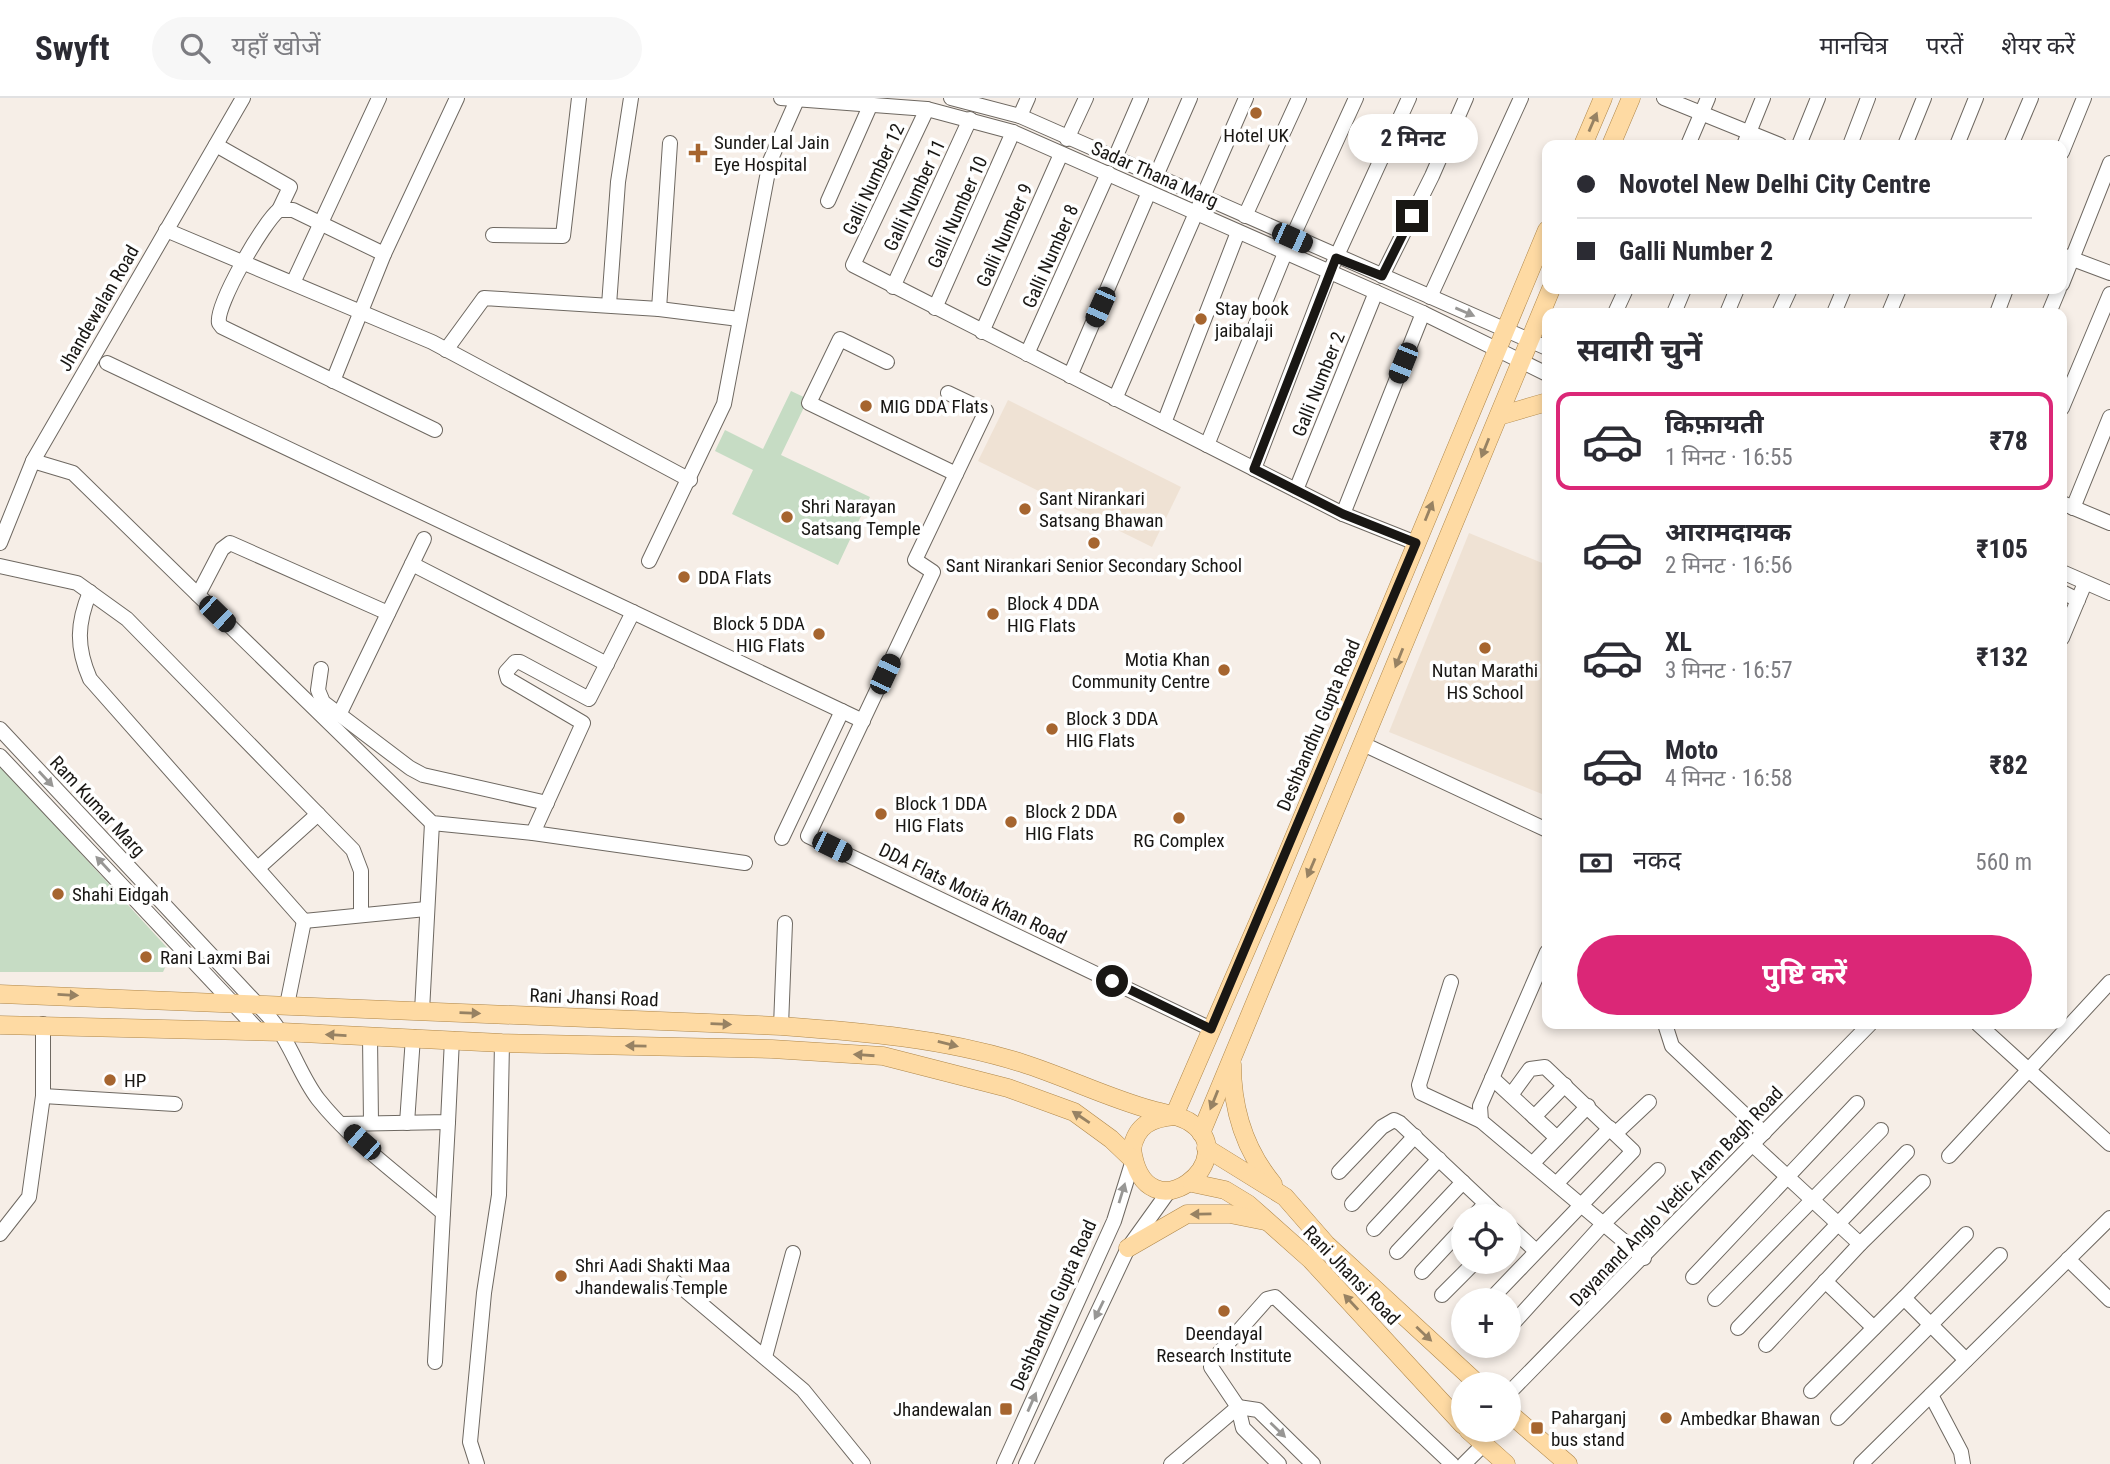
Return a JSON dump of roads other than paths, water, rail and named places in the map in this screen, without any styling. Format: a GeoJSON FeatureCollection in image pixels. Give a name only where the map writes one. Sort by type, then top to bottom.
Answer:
{"type":"FeatureCollection","features":[{"type":"Feature","properties":{"kind":"main road"},"geometry":{"type":"LineString","coordinates":[[1585,140],[1604,98]]}},
{"type":"Feature","properties":{"kind":"main road"},"geometry":{"type":"LineString","coordinates":[[1613,140],[1631,98]]}},
{"type":"Feature","properties":{"kind":"main road"},"geometry":{"type":"LineString","coordinates":[[1504,329],[1542,242]]}},
{"type":"Feature","properties":{"kind":"main road"},"geometry":{"type":"LineString","coordinates":[[1203,1141],[1233,1054],[1542,311]]}},
{"type":"Feature","properties":{"kind":"main road","name":"Deshbandhu Gupta Road"},"geometry":{"type":"LineString","coordinates":[[1174,1116],[1504,329]]}},
{"type":"Feature","properties":{"kind":"main road"},"geometry":{"type":"LineString","coordinates":[[1499,416],[1542,403]]}},
{"type":"Feature","properties":{"kind":"main road","name":"Rani Jhansi Road"},"geometry":{"type":"LineString","coordinates":[[0,994],[781,1026],[882,1033],[942,1042],[1021,1063],[1174,1116]]}},
{"type":"Feature","properties":{"kind":"main road"},"geometry":{"type":"LineString","coordinates":[[0,1025],[259,1031],[502,1043],[772,1049],[883,1056],[1008,1088],[1074,1112],[1111,1139],[1133,1160]]}},
{"type":"Feature","properties":{"kind":"main road"},"geometry":{"type":"LineString","coordinates":[[1233,1054],[1232,1094],[1244,1136],[1258,1166],[1285,1198]]}},
{"type":"Feature","properties":{"kind":"main road"},"geometry":{"type":"LineString","coordinates":[[1174,1116],[1190,1122],[1203,1141],[1206,1160],[1192,1183],[1169,1191],[1145,1182],[1137,1172],[1133,1160],[1133,1142],[1140,1129],[1157,1118],[1174,1116]]}},
{"type":"Feature","properties":{"kind":"main road","name":"Rani Jhansi Road"},"geometry":{"type":"LineString","coordinates":[[1203,1141],[1285,1198],[1326,1244],[1466,1372]]}},
{"type":"Feature","properties":{"kind":"main road","name":"Rani Jhansi Road"},"geometry":{"type":"LineString","coordinates":[[1192,1183],[1225,1190],[1268,1222],[1311,1260],[1451,1412]]}},
{"type":"Feature","properties":{"kind":"main road"},"geometry":{"type":"LineString","coordinates":[[1129,1248],[1187,1214],[1230,1214],[1268,1222]]}},
{"type":"Feature","properties":{"kind":"main road"},"geometry":{"type":"LineString","coordinates":[[1521,1423],[1568,1464]]}},
{"type":"Feature","properties":{"kind":"main road"},"geometry":{"type":"LineString","coordinates":[[1478,1442],[1506,1464]]}},
{"type":"Feature","properties":{"kind":"street","name":"Jhandewalan Road"},"geometry":{"type":"LineString","coordinates":[[0,543],[33,461],[243,98]]}},
{"type":"Feature","properties":{"kind":"street"},"geometry":{"type":"LineString","coordinates":[[293,284],[379,98]]}},
{"type":"Feature","properties":{"kind":"street"},"geometry":{"type":"LineString","coordinates":[[333,381],[384,254],[457,98]]}},
{"type":"Feature","properties":{"kind":"street"},"geometry":{"type":"LineString","coordinates":[[493,235],[563,236],[579,98]]}},
{"type":"Feature","properties":{"kind":"street"},"geometry":{"type":"LineString","coordinates":[[608,305],[618,182],[631,98]]}},
{"type":"Feature","properties":{"kind":"street","name":"Sadar Thana Marg"},"geometry":{"type":"LineString","coordinates":[[781,98],[927,109],[1013,132],[1329,274],[1423,313],[1542,372]]}},
{"type":"Feature","properties":{"kind":"street","name":"Sadar Thana Marg"},"geometry":{"type":"LineString","coordinates":[[951,98],[978,100],[1020,116],[1336,258],[1542,346]]}},
{"type":"Feature","properties":{"kind":"street"},"geometry":{"type":"LineString","coordinates":[[1020,116],[1028,98]]}},
{"type":"Feature","properties":{"kind":"street"},"geometry":{"type":"LineString","coordinates":[[1067,139],[1086,98]]}},
{"type":"Feature","properties":{"kind":"street"},"geometry":{"type":"LineString","coordinates":[[1115,158],[1141,98]]}},
{"type":"Feature","properties":{"kind":"street"},"geometry":{"type":"LineString","coordinates":[[1156,176],[1191,98]]}},
{"type":"Feature","properties":{"kind":"street"},"geometry":{"type":"LineString","coordinates":[[1115,399],[1246,98]]}},
{"type":"Feature","properties":{"kind":"street"},"geometry":{"type":"LineString","coordinates":[[1245,216],[1299,98]]}},
{"type":"Feature","properties":{"kind":"street"},"geometry":{"type":"LineString","coordinates":[[1292,238],[1356,98]]}},
{"type":"Feature","properties":{"kind":"street"},"geometry":{"type":"LineString","coordinates":[[1254,469],[1329,274],[1409,98]]}},
{"type":"Feature","properties":{"kind":"street"},"geometry":{"type":"LineString","coordinates":[[1382,276],[1466,98]]}},
{"type":"Feature","properties":{"kind":"street"},"geometry":{"type":"LineString","coordinates":[[1430,297],[1521,98]]}},
{"type":"Feature","properties":{"kind":"street"},"geometry":{"type":"LineString","coordinates":[[1664,98],[1702,113],[1747,139],[1763,98]]}},
{"type":"Feature","properties":{"kind":"street"},"geometry":{"type":"LineString","coordinates":[[1690,140],[1708,98]]}},
{"type":"Feature","properties":{"kind":"street"},"geometry":{"type":"LineString","coordinates":[[1800,140],[1818,98]]}},
{"type":"Feature","properties":{"kind":"street"},"geometry":{"type":"LineString","coordinates":[[1852,140],[1868,98]]}},
{"type":"Feature","properties":{"kind":"street"},"geometry":{"type":"LineString","coordinates":[[1907,140],[1924,98]]}},
{"type":"Feature","properties":{"kind":"street"},"geometry":{"type":"LineString","coordinates":[[1959,140],[1976,98]]}},
{"type":"Feature","properties":{"kind":"street"},"geometry":{"type":"LineString","coordinates":[[2013,140],[2031,98]]}},
{"type":"Feature","properties":{"kind":"street"},"geometry":{"type":"LineString","coordinates":[[2067,140],[2084,98]]}},
{"type":"Feature","properties":{"kind":"street"},"geometry":{"type":"LineString","coordinates":[[649,561],[724,404],[770,161],[797,100]]}},
{"type":"Feature","properties":{"kind":"street"},"geometry":{"type":"LineString","coordinates":[[828,201],[870,106]]}},
{"type":"Feature","properties":{"kind":"street","name":"Galli Number 12"},"geometry":{"type":"LineString","coordinates":[[893,287],[853,265],[927,109]]}},
{"type":"Feature","properties":{"kind":"street","name":"Galli Number 11"},"geometry":{"type":"LineString","coordinates":[[893,287],[970,119]]}},
{"type":"Feature","properties":{"kind":"street","name":"Galli Number 10"},"geometry":{"type":"LineString","coordinates":[[936,308],[1013,132]]}},
{"type":"Feature","properties":{"kind":"street"},"geometry":{"type":"LineString","coordinates":[[659,309],[670,143]]}},
{"type":"Feature","properties":{"kind":"street"},"geometry":{"type":"LineString","coordinates":[[216,145],[290,187],[220,308],[217,317],[222,327],[435,430]]}},
{"type":"Feature","properties":{"kind":"street","name":"Galli Number 9"},"geometry":{"type":"LineString","coordinates":[[982,332],[1060,155]]}},
{"type":"Feature","properties":{"kind":"street"},"geometry":{"type":"LineString","coordinates":[[2110,163],[2067,257],[2110,273]]}},
{"type":"Feature","properties":{"kind":"street","name":"Galli Number 8"},"geometry":{"type":"LineString","coordinates":[[1027,354],[1108,173]]}},
{"type":"Feature","properties":{"kind":"street"},"geometry":{"type":"LineString","coordinates":[[1070,376],[1149,192]]}},
{"type":"Feature","properties":{"kind":"street"},"geometry":{"type":"LineString","coordinates":[[279,210],[293,210],[384,254]]}},
{"type":"Feature","properties":{"kind":"street"},"geometry":{"type":"LineString","coordinates":[[166,230],[446,350],[690,480]]}},
{"type":"Feature","properties":{"kind":"street"},"geometry":{"type":"LineString","coordinates":[[1164,423],[1238,232]]}},
{"type":"Feature","properties":{"kind":"street"},"geometry":{"type":"LineString","coordinates":[[1207,445],[1285,253]]}},
{"type":"Feature","properties":{"kind":"street"},"geometry":{"type":"LineString","coordinates":[[893,287],[1343,514],[1416,543]]}},
{"type":"Feature","properties":{"kind":"street","name":"Galli Number 2"},"geometry":{"type":"LineString","coordinates":[[1296,490],[1376,292]]}},
{"type":"Feature","properties":{"kind":"street"},"geometry":{"type":"LineString","coordinates":[[2067,396],[2110,294]]}},
{"type":"Feature","properties":{"kind":"street"},"geometry":{"type":"LineString","coordinates":[[446,350],[484,298],[659,309],[739,319]]}},
{"type":"Feature","properties":{"kind":"street"},"geometry":{"type":"LineString","coordinates":[[1343,514],[1423,313]]}},
{"type":"Feature","properties":{"kind":"street"},"geometry":{"type":"LineString","coordinates":[[887,362],[840,339],[809,403],[956,474]]}},
{"type":"Feature","properties":{"kind":"street"},"geometry":{"type":"LineString","coordinates":[[107,363],[863,721]]}},
{"type":"Feature","properties":{"kind":"street","name":"DDA Flats Motia Khan Road"},"geometry":{"type":"LineString","coordinates":[[948,393],[986,411],[915,559],[933,572],[808,836],[1211,1029]]}},
{"type":"Feature","properties":{"kind":"street"},"geometry":{"type":"LineString","coordinates":[[2110,417],[2067,505],[2110,523]]}},
{"type":"Feature","properties":{"kind":"street"},"geometry":{"type":"LineString","coordinates":[[33,461],[73,473],[432,823],[533,833],[745,863]]}},
{"type":"Feature","properties":{"kind":"street"},"geometry":{"type":"LineString","coordinates":[[339,715],[424,539]]}},
{"type":"Feature","properties":{"kind":"street"},"geometry":{"type":"LineString","coordinates":[[198,595],[222,549],[230,543],[388,613]]}},
{"type":"Feature","properties":{"kind":"street"},"geometry":{"type":"LineString","coordinates":[[412,564],[607,664]]}},
{"type":"Feature","properties":{"kind":"street"},"geometry":{"type":"LineString","coordinates":[[0,566],[66,579],[90,592],[127,620],[353,850],[361,871],[361,914]]}},
{"type":"Feature","properties":{"kind":"street"},"geometry":{"type":"LineString","coordinates":[[2067,574],[2110,593]]}},
{"type":"Feature","properties":{"kind":"street"},"geometry":{"type":"LineString","coordinates":[[2067,626],[2085,583]]}},
{"type":"Feature","properties":{"kind":"street"},"geometry":{"type":"LineString","coordinates":[[90,592],[78,625],[84,664],[90,679],[304,921]]}},
{"type":"Feature","properties":{"kind":"street"},"geometry":{"type":"LineString","coordinates":[[2067,594],[2078,600]]}},
{"type":"Feature","properties":{"kind":"street"},"geometry":{"type":"LineString","coordinates":[[533,833],[583,723],[508,679],[506,671],[515,662],[520,662],[589,699],[633,612]]}},
{"type":"Feature","properties":{"kind":"street"},"geometry":{"type":"LineString","coordinates":[[321,669],[318,690],[323,702],[423,775],[547,803]]}},
{"type":"Feature","properties":{"kind":"street"},"geometry":{"type":"LineString","coordinates":[[782,838],[842,711]]}},
{"type":"Feature","properties":{"kind":"street","name":"Ram Kumar Marg"},"geometry":{"type":"LineString","coordinates":[[0,729],[282,1032],[298,1068],[321,1102],[341,1124],[443,1213]]}},
{"type":"Feature","properties":{"kind":"street"},"geometry":{"type":"LineString","coordinates":[[1363,744],[1542,828]]}},
{"type":"Feature","properties":{"kind":"street"},"geometry":{"type":"LineString","coordinates":[[0,756],[259,1031]]}},
{"type":"Feature","properties":{"kind":"street"},"geometry":{"type":"LineString","coordinates":[[258,868],[318,814]]}},
{"type":"Feature","properties":{"kind":"street"},"geometry":{"type":"LineString","coordinates":[[422,1011],[432,823]]}},
{"type":"Feature","properties":{"kind":"street"},"geometry":{"type":"LineString","coordinates":[[304,921],[426,909]]}},
{"type":"Feature","properties":{"kind":"street"},"geometry":{"type":"LineString","coordinates":[[287,1005],[304,921]]}},
{"type":"Feature","properties":{"kind":"street"},"geometry":{"type":"LineString","coordinates":[[781,1026],[785,923]]}},
{"type":"Feature","properties":{"kind":"street"},"geometry":{"type":"LineString","coordinates":[[1481,1121],[1480,1106],[1542,966]]}},
{"type":"Feature","properties":{"kind":"street"},"geometry":{"type":"LineString","coordinates":[[1451,982],[1419,1084],[1421,1093],[1481,1121],[1582,1202],[1644,1258]]}},
{"type":"Feature","properties":{"kind":"street"},"geometry":{"type":"LineString","coordinates":[[2067,1028],[2110,982]]}},
{"type":"Feature","properties":{"kind":"street"},"geometry":{"type":"LineString","coordinates":[[0,1234],[29,1197],[43,1096],[43,1024]]}},
{"type":"Feature","properties":{"kind":"street"},"geometry":{"type":"LineString","coordinates":[[1667,1029],[1672,1046],[1764,1133]]}},
{"type":"Feature","properties":{"kind":"street","name":"Dayanand Anglo Vedic Aram Bagh Road"},"geometry":{"type":"LineString","coordinates":[[1521,1381],[1644,1258],[1863,1029]]}},
{"type":"Feature","properties":{"kind":"street"},"geometry":{"type":"LineString","coordinates":[[1984,1029],[2110,1144]]}},
{"type":"Feature","properties":{"kind":"street"},"geometry":{"type":"LineString","coordinates":[[1949,1156],[2066,1029]]}},
{"type":"Feature","properties":{"kind":"street"},"geometry":{"type":"LineString","coordinates":[[370,1036],[371,1123]]}},
{"type":"Feature","properties":{"kind":"street"},"geometry":{"type":"LineString","coordinates":[[407,1123],[413,1037]]}},
{"type":"Feature","properties":{"kind":"street"},"geometry":{"type":"LineString","coordinates":[[435,1362],[452,1039]]}},
{"type":"Feature","properties":{"kind":"street"},"geometry":{"type":"LineString","coordinates":[[477,1464],[470,1441],[484,1293],[499,1195],[502,1043]]}},
{"type":"Feature","properties":{"kind":"street"},"geometry":{"type":"LineString","coordinates":[[1501,1288],[1633,1151],[1545,1067],[1530,1069],[1511,1095]]}},
{"type":"Feature","properties":{"kind":"street"},"geometry":{"type":"LineString","coordinates":[[1492,1078],[1557,1138]]}},
{"type":"Feature","properties":{"kind":"street"},"geometry":{"type":"LineString","coordinates":[[1534,1116],[1565,1085]]}},
{"type":"Feature","properties":{"kind":"street"},"geometry":{"type":"LineString","coordinates":[[43,1096],[175,1104]]}},
{"type":"Feature","properties":{"kind":"street"},"geometry":{"type":"LineString","coordinates":[[1557,1183],[1613,1130],[1648,1102]]}},
{"type":"Feature","properties":{"kind":"street"},"geometry":{"type":"LineString","coordinates":[[1693,1277],[1857,1103]]}},
{"type":"Feature","properties":{"kind":"street"},"geometry":{"type":"LineString","coordinates":[[1533,1163],[1588,1106]]}},
{"type":"Feature","properties":{"kind":"street"},"geometry":{"type":"LineString","coordinates":[[341,1124],[448,1122]]}},
{"type":"Feature","properties":{"kind":"street"},"geometry":{"type":"LineString","coordinates":[[1339,1172],[1388,1122],[1401,1123],[1485,1204]]}},
{"type":"Feature","properties":{"kind":"street"},"geometry":{"type":"LineString","coordinates":[[1715,1299],[1881,1130]]}},
{"type":"Feature","properties":{"kind":"street"},"geometry":{"type":"LineString","coordinates":[[1352,1204],[1415,1136]]}},
{"type":"Feature","properties":{"kind":"street"},"geometry":{"type":"LineString","coordinates":[[1753,1145],[1860,1244]]}},
{"type":"Feature","properties":{"kind":"street"},"geometry":{"type":"LineString","coordinates":[[1738,1328],[1836,1222],[1907,1152]]}},
{"type":"Feature","properties":{"kind":"street"},"geometry":{"type":"LineString","coordinates":[[1374,1229],[1439,1159]]}},
{"type":"Feature","properties":{"kind":"street","name":"Deshbandhu Gupta Road"},"geometry":{"type":"LineString","coordinates":[[1004,1464],[1114,1221],[1133,1160]]}},
{"type":"Feature","properties":{"kind":"street"},"geometry":{"type":"LineString","coordinates":[[1521,1315],[1604,1223],[1658,1170]]}},
{"type":"Feature","properties":{"kind":"street"},"geometry":{"type":"LineString","coordinates":[[1397,1252],[1463,1182]]}},
{"type":"Feature","properties":{"kind":"street"},"geometry":{"type":"LineString","coordinates":[[1766,1345],[1860,1244],[1923,1182]]}},
{"type":"Feature","properties":{"kind":"street"},"geometry":{"type":"LineString","coordinates":[[1026,1464],[1129,1248],[1169,1191]]}},
{"type":"Feature","properties":{"kind":"street"},"geometry":{"type":"LineString","coordinates":[[1857,1464],[1931,1395],[2110,1218]]}},
{"type":"Feature","properties":{"kind":"street"},"geometry":{"type":"LineString","coordinates":[[1811,1391],[1966,1234]]}},
{"type":"Feature","properties":{"kind":"street"},"geometry":{"type":"LineString","coordinates":[[1521,1238],[1536,1251]]}},
{"type":"Feature","properties":{"kind":"street"},"geometry":{"type":"LineString","coordinates":[[1422,1272],[1451,1241]]}},
{"type":"Feature","properties":{"kind":"street"},"geometry":{"type":"LineString","coordinates":[[765,1357],[793,1253]]}},
{"type":"Feature","properties":{"kind":"street"},"geometry":{"type":"LineString","coordinates":[[1838,1418],[2000,1255]]}},
{"type":"Feature","properties":{"kind":"street"},"geometry":{"type":"LineString","coordinates":[[2068,1259],[2110,1300]]}},
{"type":"Feature","properties":{"kind":"street"},"geometry":{"type":"LineString","coordinates":[[1442,1295],[1463,1274]]}},
{"type":"Feature","properties":{"kind":"street"},"geometry":{"type":"LineString","coordinates":[[674,1281],[803,1390],[863,1464]]}},
{"type":"Feature","properties":{"kind":"street"},"geometry":{"type":"LineString","coordinates":[[1825,1281],[1874,1328]]}},
{"type":"Feature","properties":{"kind":"street"},"geometry":{"type":"LineString","coordinates":[[1279,1464],[1243,1428],[1238,1406],[1212,1370],[1212,1361],[1267,1299],[1275,1297],[1452,1464]]}},
{"type":"Feature","properties":{"kind":"street"},"geometry":{"type":"LineString","coordinates":[[1904,1298],[1932,1322],[1966,1360]]}},
{"type":"Feature","properties":{"kind":"street"},"geometry":{"type":"LineString","coordinates":[[1931,1395],[1961,1452],[1963,1464]]}},
{"type":"Feature","properties":{"kind":"street"},"geometry":{"type":"LineString","coordinates":[[1171,1464],[1238,1406]]}},
{"type":"Feature","properties":{"kind":"street"},"geometry":{"type":"LineString","coordinates":[[1238,1406],[1258,1410],[1312,1464]]}},
{"type":"Feature","properties":{"kind":"street"},"geometry":{"type":"LineString","coordinates":[[1464,1464],[1482,1446]]}},
{"type":"Feature","properties":{"kind":"place","name":"Hotel UK"},"geometry":{"type":"Point","coordinates":[1256,113]}},
{"type":"Feature","properties":{"kind":"place","name":"Sunder Lal Jain Eye Hospital"},"geometry":{"type":"Point","coordinates":[698,153]}},
{"type":"Feature","properties":{"kind":"place","name":"Stay book jaibalaji"},"geometry":{"type":"Point","coordinates":[1201,319]}},
{"type":"Feature","properties":{"kind":"place","name":"MIG DDA Flats"},"geometry":{"type":"Point","coordinates":[866,406]}},
{"type":"Feature","properties":{"kind":"place","name":"Sant Nirankari Satsang Bhawan"},"geometry":{"type":"Point","coordinates":[1025,509]}},
{"type":"Feature","properties":{"kind":"place","name":"Shri Narayan Satsang Temple"},"geometry":{"type":"Point","coordinates":[787,517]}},
{"type":"Feature","properties":{"kind":"place","name":"Sant Nirankari Senior Secondary School"},"geometry":{"type":"Point","coordinates":[1094,543]}},
{"type":"Feature","properties":{"kind":"place","name":"DDA Flats"},"geometry":{"type":"Point","coordinates":[684,577]}},
{"type":"Feature","properties":{"kind":"place","name":"Block 4 DDA HIG Flats"},"geometry":{"type":"Point","coordinates":[993,614]}},
{"type":"Feature","properties":{"kind":"place","name":"Block 5 DDA HIG Flats"},"geometry":{"type":"Point","coordinates":[819,634]}},
{"type":"Feature","properties":{"kind":"place","name":"Nutan Marathi HS School"},"geometry":{"type":"Point","coordinates":[1485,648]}},
{"type":"Feature","properties":{"kind":"place","name":"Motia Khan Community Centre"},"geometry":{"type":"Point","coordinates":[1224,670]}},
{"type":"Feature","properties":{"kind":"place","name":"Block 3 DDA HIG Flats"},"geometry":{"type":"Point","coordinates":[1052,729]}},
{"type":"Feature","properties":{"kind":"place","name":"Block 1 DDA HIG Flats"},"geometry":{"type":"Point","coordinates":[881,814]}},
{"type":"Feature","properties":{"kind":"place","name":"RG Complex"},"geometry":{"type":"Point","coordinates":[1179,818]}},
{"type":"Feature","properties":{"kind":"place","name":"Block 2 DDA HIG Flats"},"geometry":{"type":"Point","coordinates":[1011,822]}},
{"type":"Feature","properties":{"kind":"place","name":"Shahi Eidgah"},"geometry":{"type":"Point","coordinates":[58,894]}},
{"type":"Feature","properties":{"kind":"place","name":"Rani Laxmi Bai"},"geometry":{"type":"Point","coordinates":[146,957]}},
{"type":"Feature","properties":{"kind":"place","name":"HP"},"geometry":{"type":"Point","coordinates":[110,1080]}},
{"type":"Feature","properties":{"kind":"place","name":"Shri Aadi Shakti Maa Jhandewalis Temple"},"geometry":{"type":"Point","coordinates":[561,1276]}},
{"type":"Feature","properties":{"kind":"place","name":"Deendayal Research Institute"},"geometry":{"type":"Point","coordinates":[1224,1311]}},
{"type":"Feature","properties":{"kind":"place","name":"Jhandewalan"},"geometry":{"type":"Point","coordinates":[1006,1409]}},
{"type":"Feature","properties":{"kind":"place","name":"Ambedkar Bhawan"},"geometry":{"type":"Point","coordinates":[1666,1418]}},
{"type":"Feature","properties":{"kind":"place","name":"Paharganj bus stand"},"geometry":{"type":"Point","coordinates":[1537,1428]}}]}
